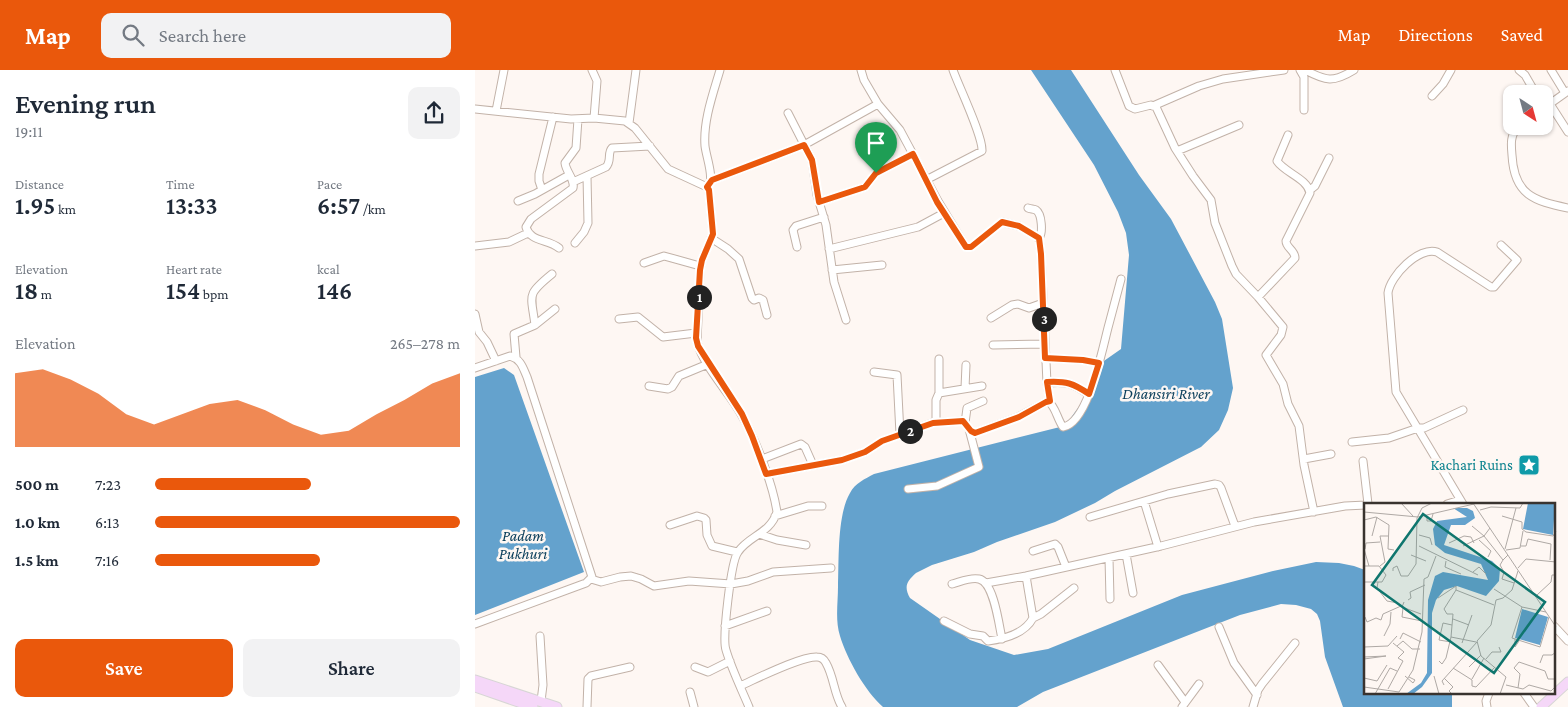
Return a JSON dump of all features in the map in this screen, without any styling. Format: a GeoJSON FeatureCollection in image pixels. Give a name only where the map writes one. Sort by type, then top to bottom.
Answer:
{"type":"FeatureCollection","features":[{"type":"Feature","properties":{"kind":"main road"},"geometry":{"type":"LineString","coordinates":[[475,680],[537,704]]}},
{"type":"Feature","properties":{"kind":"main road"},"geometry":{"type":"LineString","coordinates":[[1541,707],[1568,682]]}},
{"type":"Feature","properties":{"kind":"main road"},"geometry":{"type":"LineString","coordinates":[[475,687],[537,704],[557,707]]}},
{"type":"Feature","properties":{"kind":"street"},"geometry":{"type":"LineString","coordinates":[[496,111],[504,70]]}},
{"type":"Feature","properties":{"kind":"street"},"geometry":{"type":"LineString","coordinates":[[593,70],[597,81],[594,118]]}},
{"type":"Feature","properties":{"kind":"street"},"geometry":{"type":"LineString","coordinates":[[629,123],[636,70]]}},
{"type":"Feature","properties":{"kind":"street"},"geometry":{"type":"LineString","coordinates":[[712,180],[705,141],[710,108],[720,70]]}},
{"type":"Feature","properties":{"kind":"street"},"geometry":{"type":"LineString","coordinates":[[926,180],[982,151],[977,131],[953,70]]}},
{"type":"Feature","properties":{"kind":"street"},"geometry":{"type":"LineString","coordinates":[[1117,71],[1131,108],[1135,108],[1148,104],[1153,106],[1199,86],[1223,79],[1284,70]]}},
{"type":"Feature","properties":{"kind":"street"},"geometry":{"type":"LineString","coordinates":[[1304,110],[1303,71],[1322,79],[1332,80],[1353,70]]}},
{"type":"Feature","properties":{"kind":"street"},"geometry":{"type":"LineString","coordinates":[[1433,96],[1451,70]]}},
{"type":"Feature","properties":{"kind":"street"},"geometry":{"type":"LineString","coordinates":[[1519,70],[1525,75],[1531,85]]}},
{"type":"Feature","properties":{"kind":"street"},"geometry":{"type":"LineString","coordinates":[[1551,70],[1567,92],[1553,102]]}},
{"type":"Feature","properties":{"kind":"street"},"geometry":{"type":"LineString","coordinates":[[863,71],[878,104],[900,130],[944,213],[968,248],[1002,222],[1019,226],[1039,238]]}},
{"type":"Feature","properties":{"kind":"street"},"geometry":{"type":"LineString","coordinates":[[707,187],[712,180],[804,145],[878,104]]}},
{"type":"Feature","properties":{"kind":"street"},"geometry":{"type":"LineString","coordinates":[[1153,106],[1177,151],[1211,200],[1215,223],[1236,274],[1283,327],[1281,335],[1266,355],[1283,384],[1288,404],[1299,426],[1314,512]]}},
{"type":"Feature","properties":{"kind":"street"},"geometry":{"type":"LineString","coordinates":[[475,109],[578,119],[610,119],[629,123],[668,169],[707,187],[709,190],[713,231],[700,266],[696,333],[698,346],[742,414],[762,459],[776,506],[775,516],[768,527],[737,552],[725,626],[725,649],[749,707]]}},
{"type":"Feature","properties":{"kind":"street"},"geometry":{"type":"LineString","coordinates":[[788,113],[812,160],[819,202],[826,225],[834,282],[846,320]]}},
{"type":"Feature","properties":{"kind":"street"},"geometry":{"type":"LineString","coordinates":[[1553,113],[1568,132]]}},
{"type":"Feature","properties":{"kind":"street"},"geometry":{"type":"LineString","coordinates":[[542,190],[538,177],[553,117]]}},
{"type":"Feature","properties":{"kind":"street"},"geometry":{"type":"LineString","coordinates":[[559,248],[536,239],[528,233],[526,227],[528,221],[571,190],[574,184],[565,163],[576,148],[578,119]]}},
{"type":"Feature","properties":{"kind":"street"},"geometry":{"type":"LineString","coordinates":[[1177,151],[1239,125]]}},
{"type":"Feature","properties":{"kind":"street"},"geometry":{"type":"LineString","coordinates":[[1512,135],[1511,140],[1513,170],[1517,181],[1527,194],[1535,199],[1568,208]]}},
{"type":"Feature","properties":{"kind":"street"},"geometry":{"type":"LineString","coordinates":[[1288,136],[1277,160],[1282,167],[1310,190]]}},
{"type":"Feature","properties":{"kind":"street"},"geometry":{"type":"LineString","coordinates":[[573,182],[608,165],[609,152],[612,148],[650,146]]}},
{"type":"Feature","properties":{"kind":"street"},"geometry":{"type":"LineString","coordinates":[[819,202],[865,187],[876,173],[913,154]]}},
{"type":"Feature","properties":{"kind":"street"},"geometry":{"type":"LineString","coordinates":[[1258,297],[1295,258],[1294,253],[1287,246],[1286,240],[1310,190],[1315,186],[1329,158]]}},
{"type":"Feature","properties":{"kind":"street"},"geometry":{"type":"LineString","coordinates":[[518,201],[542,190],[569,174]]}},
{"type":"Feature","properties":{"kind":"street"},"geometry":{"type":"LineString","coordinates":[[575,244],[588,223],[587,176]]}},
{"type":"Feature","properties":{"kind":"street"},"geometry":{"type":"LineString","coordinates":[[1028,208],[1036,210],[1039,214],[1042,233],[1039,238],[1045,358],[1050,401],[1060,424],[1065,428],[1075,419],[1089,394],[1121,279]]}},
{"type":"Feature","properties":{"kind":"street"},"geometry":{"type":"LineString","coordinates":[[829,249],[918,227],[944,213]]}},
{"type":"Feature","properties":{"kind":"street"},"geometry":{"type":"LineString","coordinates":[[797,247],[793,230],[796,226],[824,217]]}},
{"type":"Feature","properties":{"kind":"street"},"geometry":{"type":"LineString","coordinates":[[475,246],[509,242],[528,233]]}},
{"type":"Feature","properties":{"kind":"street"},"geometry":{"type":"LineString","coordinates":[[711,238],[728,249],[739,260],[752,298],[754,300],[759,298],[763,300],[767,315]]}},
{"type":"Feature","properties":{"kind":"street"},"geometry":{"type":"LineString","coordinates":[[1461,502],[1396,392],[1389,286],[1395,277],[1418,255],[1431,250],[1491,287],[1494,287],[1517,260],[1501,245]]}},
{"type":"Feature","properties":{"kind":"street"},"geometry":{"type":"LineString","coordinates":[[644,263],[664,256],[700,266]]}},
{"type":"Feature","properties":{"kind":"street"},"geometry":{"type":"LineString","coordinates":[[832,270],[882,265]]}},
{"type":"Feature","properties":{"kind":"street"},"geometry":{"type":"LineString","coordinates":[[535,325],[533,292],[536,287],[552,274]]}},
{"type":"Feature","properties":{"kind":"street"},"geometry":{"type":"LineString","coordinates":[[991,318],[1013,305],[1019,304],[1029,308],[1043,303]]}},
{"type":"Feature","properties":{"kind":"street"},"geometry":{"type":"LineString","coordinates":[[475,624],[586,583],[591,579],[592,575],[527,377],[516,357],[515,334],[535,325],[555,309]]}},
{"type":"Feature","properties":{"kind":"street"},"geometry":{"type":"LineString","coordinates":[[475,314],[479,332],[487,342],[496,361]]}},
{"type":"Feature","properties":{"kind":"street"},"geometry":{"type":"LineString","coordinates":[[619,318],[638,317],[663,337],[696,333]]}},
{"type":"Feature","properties":{"kind":"street"},"geometry":{"type":"LineString","coordinates":[[993,345],[1045,344]]}},
{"type":"Feature","properties":{"kind":"street"},"geometry":{"type":"LineString","coordinates":[[475,368],[510,356],[516,357]]}},
{"type":"Feature","properties":{"kind":"street"},"geometry":{"type":"LineString","coordinates":[[1045,358],[1083,360],[1099,363]]}},
{"type":"Feature","properties":{"kind":"street"},"geometry":{"type":"LineString","coordinates":[[936,422],[939,393],[939,359]]}},
{"type":"Feature","properties":{"kind":"street"},"geometry":{"type":"LineString","coordinates":[[649,386],[668,389],[672,387],[679,376],[708,364]]}},
{"type":"Feature","properties":{"kind":"street"},"geometry":{"type":"LineString","coordinates":[[965,388],[966,365]]}},
{"type":"Feature","properties":{"kind":"street"},"geometry":{"type":"LineString","coordinates":[[874,372],[895,373],[897,375],[900,434]]}},
{"type":"Feature","properties":{"kind":"street"},"geometry":{"type":"LineString","coordinates":[[1047,382],[1061,381],[1070,383],[1089,394]]}},
{"type":"Feature","properties":{"kind":"street"},"geometry":{"type":"LineString","coordinates":[[939,393],[982,386]]}},
{"type":"Feature","properties":{"kind":"street"},"geometry":{"type":"LineString","coordinates":[[908,490],[937,486],[979,467],[967,426],[967,408],[983,401]]}},
{"type":"Feature","properties":{"kind":"street"},"geometry":{"type":"LineString","coordinates":[[766,474],[859,454],[878,443],[936,422],[959,421],[975,433],[1019,417],[1050,401]]}},
{"type":"Feature","properties":{"kind":"street"},"geometry":{"type":"LineString","coordinates":[[1352,442],[1389,438],[1418,428],[1429,427],[1463,410]]}},
{"type":"Feature","properties":{"kind":"street"},"geometry":{"type":"LineString","coordinates":[[762,459],[801,444],[805,447],[813,465]]}},
{"type":"Feature","properties":{"kind":"street"},"geometry":{"type":"LineString","coordinates":[[1304,459],[1331,454]]}},
{"type":"Feature","properties":{"kind":"street"},"geometry":{"type":"LineString","coordinates":[[1363,461],[1366,503]]}},
{"type":"Feature","properties":{"kind":"street"},"geometry":{"type":"LineString","coordinates":[[1090,517],[1168,494],[1219,485],[1235,526]]}},
{"type":"Feature","properties":{"kind":"street"},"geometry":{"type":"LineString","coordinates":[[1144,501],[1157,547]]}},
{"type":"Feature","properties":{"kind":"street"},"geometry":{"type":"LineString","coordinates":[[775,516],[809,506],[822,506]]}},
{"type":"Feature","properties":{"kind":"street"},"geometry":{"type":"LineString","coordinates":[[987,583],[1157,547],[1235,526],[1345,506],[1364,506]]}},
{"type":"Feature","properties":{"kind":"street"},"geometry":{"type":"LineString","coordinates":[[670,526],[697,516],[704,518],[706,520],[707,535],[712,546],[737,552]]}},
{"type":"Feature","properties":{"kind":"street"},"geometry":{"type":"LineString","coordinates":[[759,534],[777,540],[806,545]]}},
{"type":"Feature","properties":{"kind":"street"},"geometry":{"type":"LineString","coordinates":[[1033,551],[1055,544],[1059,547],[1066,567]]}},
{"type":"Feature","properties":{"kind":"street"},"geometry":{"type":"LineString","coordinates":[[1126,554],[1133,593]]}},
{"type":"Feature","properties":{"kind":"street"},"geometry":{"type":"LineString","coordinates":[[1109,558],[1110,599]]}},
{"type":"Feature","properties":{"kind":"street"},"geometry":{"type":"LineString","coordinates":[[591,579],[601,582],[631,576],[654,586],[689,581],[731,584],[748,581],[773,572],[831,568]]}},
{"type":"Feature","properties":{"kind":"street"},"geometry":{"type":"LineString","coordinates":[[1026,576],[1033,618]]}},
{"type":"Feature","properties":{"kind":"street"},"geometry":{"type":"LineString","coordinates":[[952,584],[977,578],[987,583],[991,590],[1002,639]]}},
{"type":"Feature","properties":{"kind":"street"},"geometry":{"type":"LineString","coordinates":[[945,621],[964,631],[983,636],[987,641],[1002,639],[1027,626],[1033,618],[1074,588]]}},
{"type":"Feature","properties":{"kind":"street"},"geometry":{"type":"LineString","coordinates":[[725,626],[767,611]]}},
{"type":"Feature","properties":{"kind":"street"},"geometry":{"type":"LineString","coordinates":[[1219,627],[1234,663],[1257,695]]}},
{"type":"Feature","properties":{"kind":"street"},"geometry":{"type":"LineString","coordinates":[[1555,627],[1568,641]]}},
{"type":"Feature","properties":{"kind":"street"},"geometry":{"type":"LineString","coordinates":[[537,704],[543,685],[540,636]]}},
{"type":"Feature","properties":{"kind":"street"},"geometry":{"type":"LineString","coordinates":[[1253,707],[1257,695],[1270,672],[1295,643]]}},
{"type":"Feature","properties":{"kind":"street"},"geometry":{"type":"LineString","coordinates":[[740,686],[779,668],[815,657],[820,658],[827,664],[842,707]]}},
{"type":"Feature","properties":{"kind":"street"},"geometry":{"type":"LineString","coordinates":[[695,666],[708,672],[730,661]]}},
{"type":"Feature","properties":{"kind":"street"},"geometry":{"type":"LineString","coordinates":[[1158,665],[1184,705],[1199,684]]}},
{"type":"Feature","properties":{"kind":"street"},"geometry":{"type":"LineString","coordinates":[[587,707],[588,679],[591,676],[630,667]]}},
{"type":"Feature","properties":{"kind":"street"},"geometry":{"type":"LineString","coordinates":[[690,692],[694,707]]}},
{"type":"Feature","properties":{"kind":"street"},"geometry":{"type":"LineString","coordinates":[[1487,707],[1486,701],[1489,694]]}},
{"type":"Feature","properties":{"kind":"street"},"geometry":{"type":"LineString","coordinates":[[1525,694],[1534,707]]}},
{"type":"Feature","properties":{"kind":"water","name":"Dhansiri River"},"geometry":{"type":"Polygon","coordinates":[[[1031,70],[1071,70],[1139,175],[1171,219],[1222,319],[1233,388],[1228,410],[1219,430],[1201,447],[1095,503],[1055,522],[974,552],[932,565],[916,573],[907,585],[910,598],[970,640],[1014,655],[1048,649],[1182,595],[1273,571],[1316,562],[1354,566],[1364,570],[1364,694],[1452,694],[1452,707],[1343,707],[1325,657],[1320,621],[1317,614],[1311,609],[1281,604],[1240,615],[1043,692],[1017,707],[883,707],[863,684],[843,645],[838,630],[837,618],[841,526],[846,502],[852,490],[874,474],[1060,427],[1070,419],[1083,401],[1101,363],[1121,349],[1129,255],[1126,233],[1118,212],[1094,165],[1031,70]]]}},
{"type":"Feature","properties":{"kind":"water","name":"Padam Pukhuri"},"geometry":{"type":"Polygon","coordinates":[[[504,368],[514,375],[584,572],[475,615],[475,377],[504,368]]]}},
{"type":"Feature","properties":{"kind":"place","name":"Kachari Ruins"},"geometry":{"type":"Point","coordinates":[1529,465]}},
{"type":"Feature","properties":{"kind":"route"},"geometry":{"type":"LineString","coordinates":[[804,145],[812,160],[819,202],[865,187],[876,173],[913,154],[937,202],[968,248],[1002,222],[1019,226],[1039,238],[1041,242],[1045,358],[1083,360],[1099,363],[1091,392],[1089,394],[1070,383],[1061,381],[1047,382],[1050,401],[1019,417],[975,433],[963,421],[938,422],[882,441],[865,452],[842,460],[766,474],[762,459],[742,414],[699,350],[696,338],[700,270],[702,260],[713,234],[709,190],[707,187],[712,180],[804,145]]}}]}
